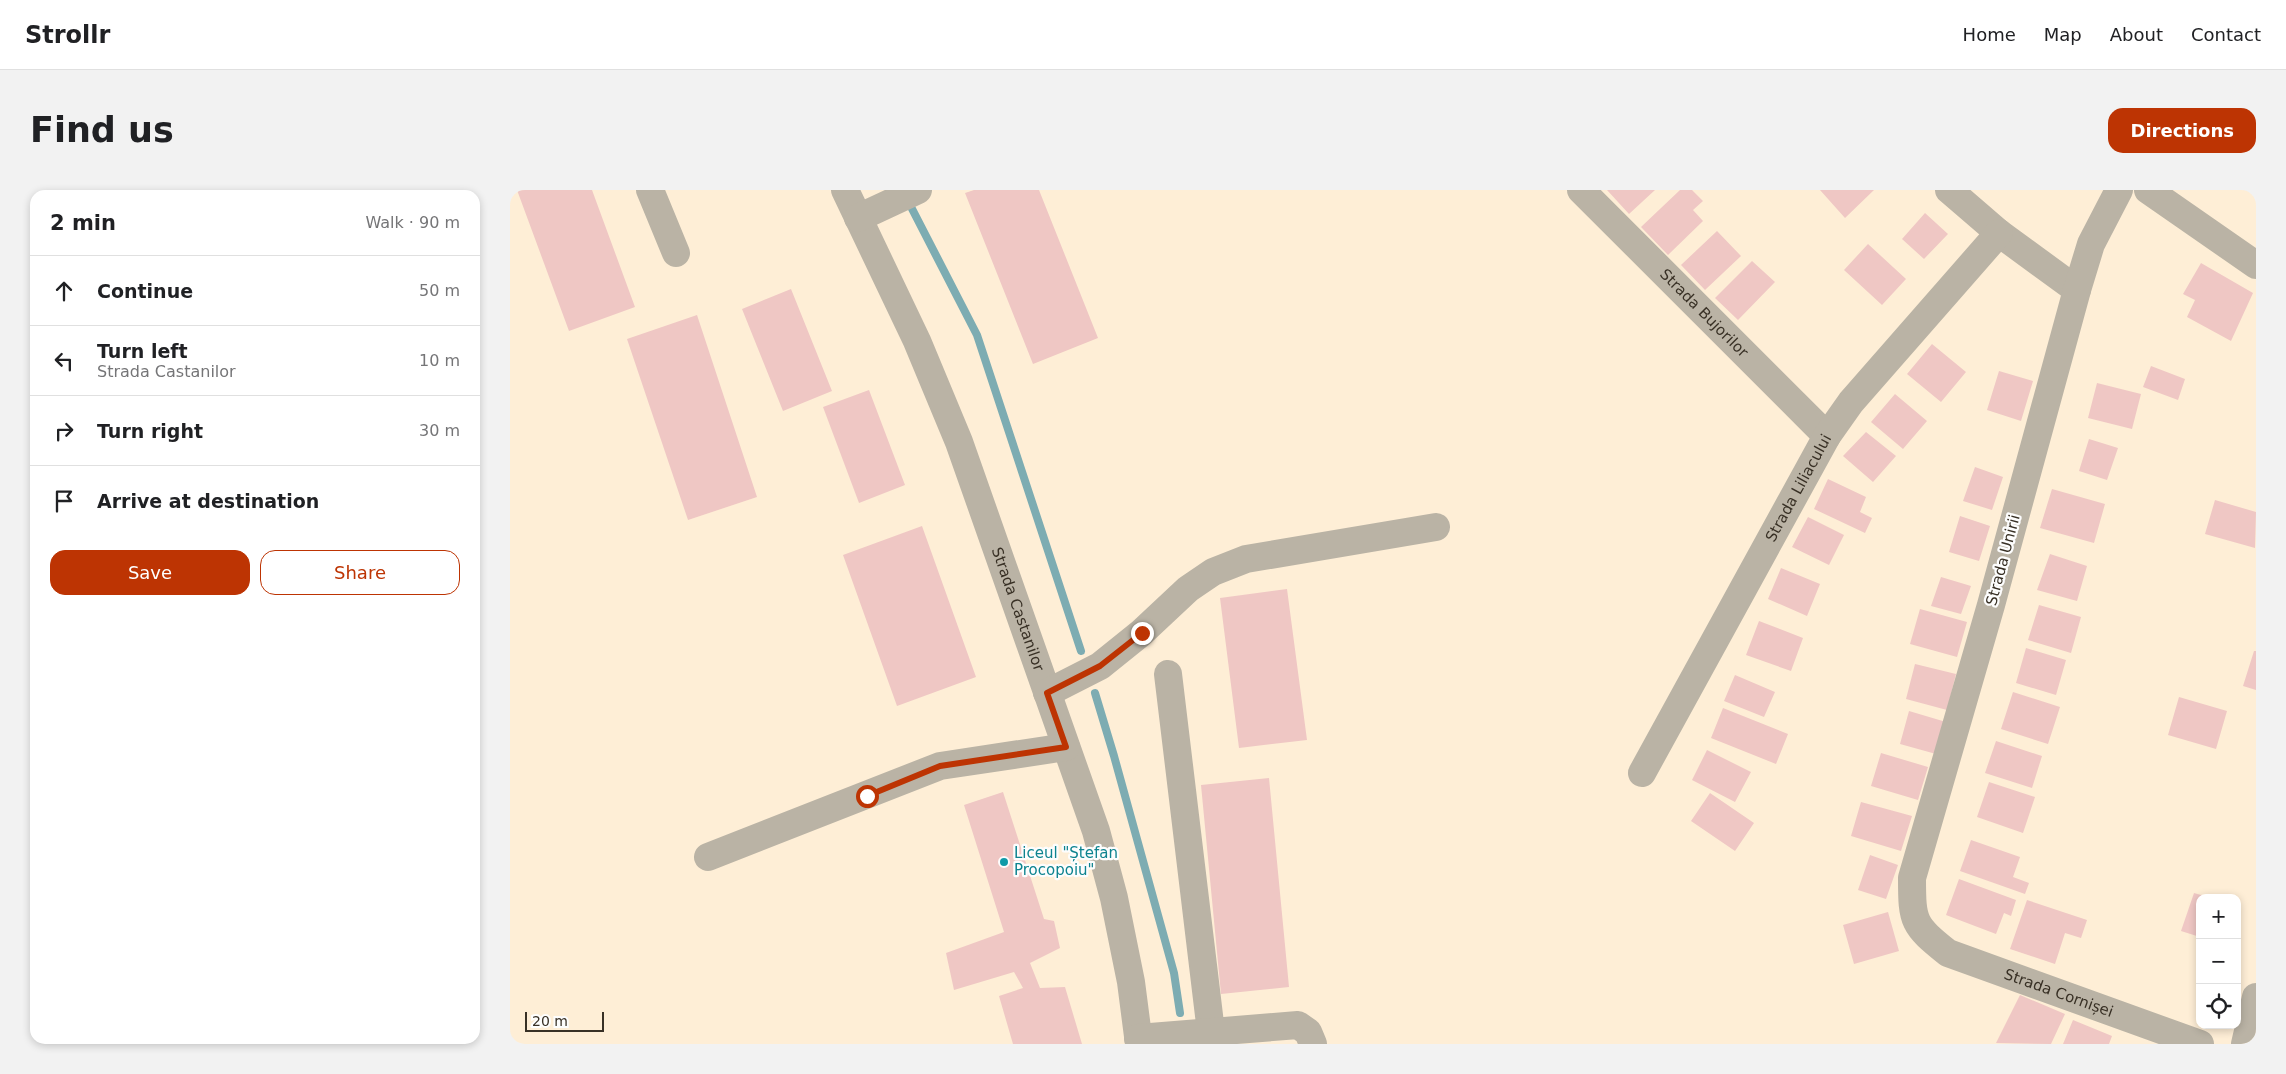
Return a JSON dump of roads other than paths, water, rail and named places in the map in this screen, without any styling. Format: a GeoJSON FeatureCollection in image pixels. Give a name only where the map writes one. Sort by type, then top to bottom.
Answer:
{"type":"FeatureCollection","features":[{"type":"Feature","properties":{"kind":"street"},"geometry":{"type":"LineString","coordinates":[[650,190],[676,253]]}},
{"type":"Feature","properties":{"kind":"street","name":"Strada Castanilor"},"geometry":{"type":"LineString","coordinates":[[845,190],[917,341],[959,442],[1096,831],[1114,898],[1131,982],[1139,1041]]}},
{"type":"Feature","properties":{"kind":"street"},"geometry":{"type":"LineString","coordinates":[[858,218],[918,190]]}},
{"type":"Feature","properties":{"kind":"street","name":"Strada Bujorilor"},"geometry":{"type":"LineString","coordinates":[[1580,190],[1827,436]]}},
{"type":"Feature","properties":{"kind":"street"},"geometry":{"type":"LineString","coordinates":[[1950,190],[1999,233],[2077,290]]}},
{"type":"Feature","properties":{"kind":"street","name":"Strada Unirii"},"geometry":{"type":"LineString","coordinates":[[1923,933],[1912,912],[1912,878],[1988,614],[2077,290],[2091,244],[2119,190]]}},
{"type":"Feature","properties":{"kind":"street"},"geometry":{"type":"LineString","coordinates":[[2148,190],[2256,265]]}},
{"type":"Feature","properties":{"kind":"street","name":"Strada Liliacului"},"geometry":{"type":"LineString","coordinates":[[1642,773],[1827,436],[1851,402],[1999,233]]}},
{"type":"Feature","properties":{"kind":"street"},"geometry":{"type":"LineString","coordinates":[[1047,693],[1100,666],[1142,633],[1188,589],[1212,572],[1246,559],[1436,527]]}},
{"type":"Feature","properties":{"kind":"street"},"geometry":{"type":"LineString","coordinates":[[1168,674],[1211,1032]]}},
{"type":"Feature","properties":{"kind":"street"},"geometry":{"type":"LineString","coordinates":[[708,857],[940,766],[1066,747]]}},
{"type":"Feature","properties":{"kind":"street","name":"Strada Cornișei"},"geometry":{"type":"LineString","coordinates":[[1923,933],[1948,952],[2200,1044]]}},
{"type":"Feature","properties":{"kind":"street"},"geometry":{"type":"LineString","coordinates":[[2245,1044],[2256,996]]}},
{"type":"Feature","properties":{"kind":"street"},"geometry":{"type":"LineString","coordinates":[[1139,1041],[1211,1032],[1298,1025],[1308,1032],[1313,1044]]}},
{"type":"Feature","properties":{"kind":"waterway"},"geometry":{"type":"LineString","coordinates":[[908,201],[977,335],[1081,651]]}},
{"type":"Feature","properties":{"kind":"waterway"},"geometry":{"type":"LineString","coordinates":[[1095,693],[1174,973],[1180,1013]]}},
{"type":"Feature","properties":{"kind":"place","name":"Liceul \"Ștefan Procopoiu\""},"geometry":{"type":"Point","coordinates":[1004,862]}}]}
